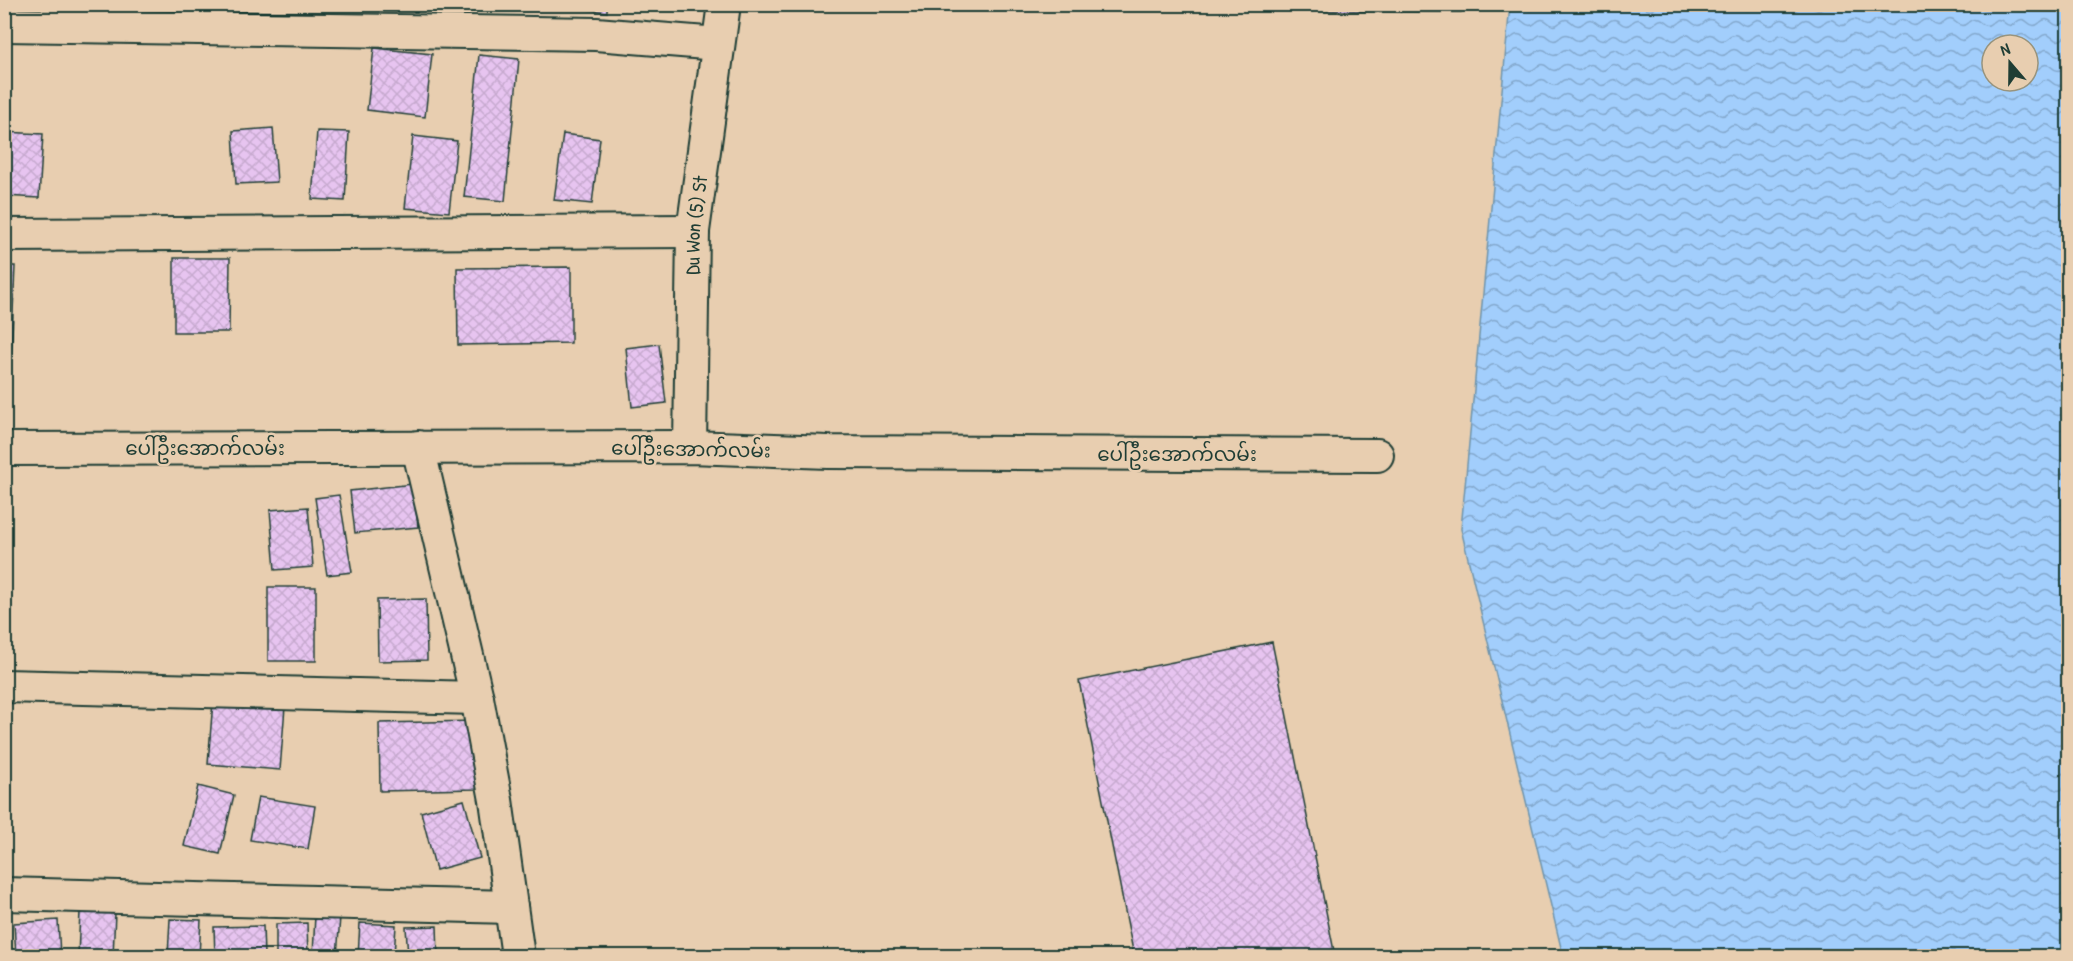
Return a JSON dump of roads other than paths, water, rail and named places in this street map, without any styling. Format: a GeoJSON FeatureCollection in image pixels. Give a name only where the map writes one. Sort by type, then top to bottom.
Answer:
{"type":"FeatureCollection","features":[{"type":"Feature","properties":{"kind":"street","name":"Du Won (5) St"},"geometry":{"type":"LineString","coordinates":[[690,447],[693,231],[724,4]]}},
{"type":"Feature","properties":{"kind":"street"},"geometry":{"type":"LineString","coordinates":[[4,26],[596,34],[718,44]]}},
{"type":"Feature","properties":{"kind":"street"},"geometry":{"type":"LineString","coordinates":[[4,235],[693,231]]}},
{"type":"Feature","properties":{"kind":"street"},"geometry":{"type":"LineString","coordinates":[[418,447],[477,698],[496,800],[518,957]]}},
{"type":"Feature","properties":{"kind":"street","name":"ပေါ်ဦးအောက်လမ်း"},"geometry":{"type":"LineString","coordinates":[[4,449],[690,447],[828,452],[1377,455]]}},
{"type":"Feature","properties":{"kind":"street"},"geometry":{"type":"LineString","coordinates":[[4,686],[477,698]]}},
{"type":"Feature","properties":{"kind":"street"},"geometry":{"type":"LineString","coordinates":[[4,894],[511,907]]}},
{"type":"Feature","properties":{"kind":"water"},"geometry":{"type":"Polygon","coordinates":[[[1510,5],[2068,5],[2068,956],[1563,956],[1461,529],[1510,5]]]}}]}
